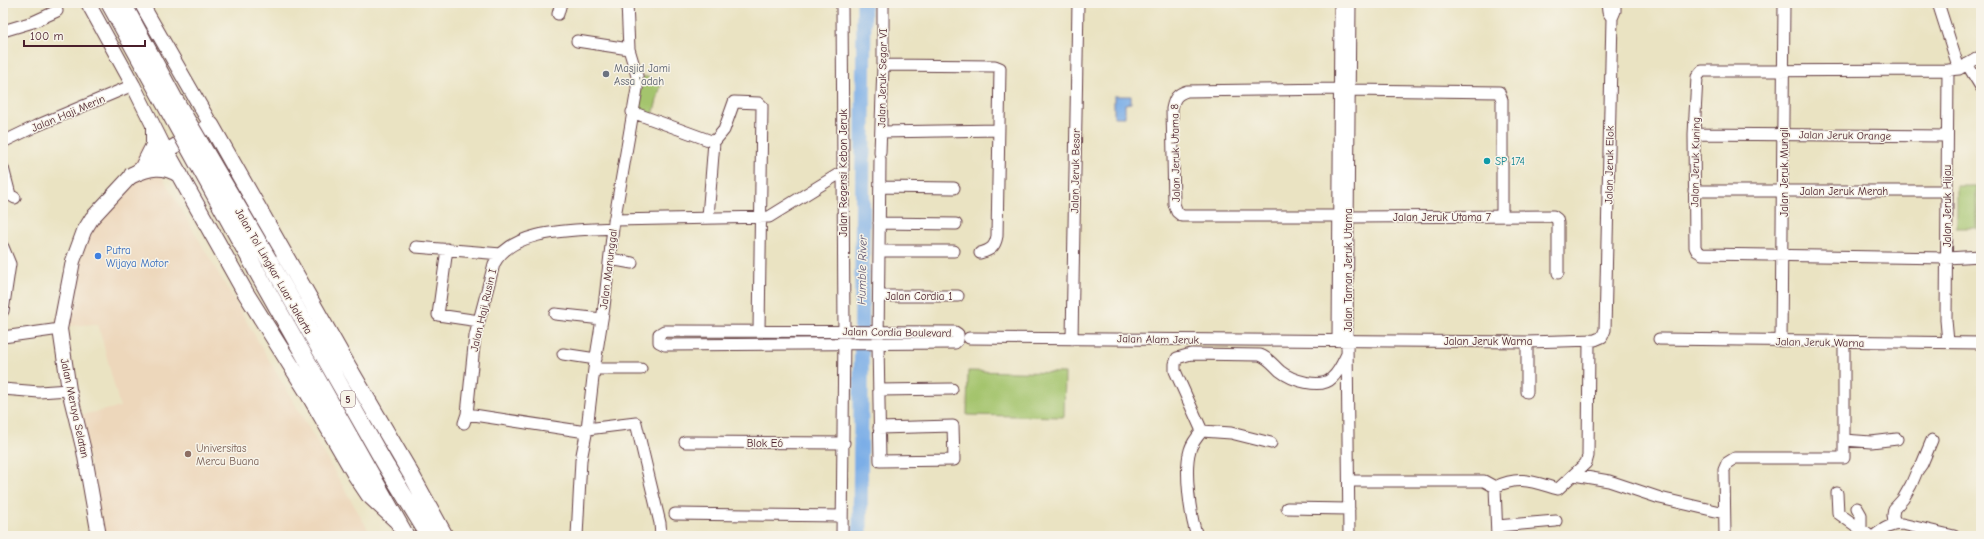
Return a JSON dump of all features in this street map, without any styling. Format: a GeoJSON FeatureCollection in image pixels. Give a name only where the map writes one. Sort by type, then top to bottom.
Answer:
{"type":"FeatureCollection","features":[{"type":"Feature","properties":{"kind":"highway","name":"Jalan Tol Lingkar Luar Jakarta"},"geometry":{"type":"LineString","coordinates":[[109,3],[256,270],[406,536]]}},
{"type":"Feature","properties":{"kind":"highway","name":"Jalan Tol Lingkar Luar Jakarta"},"geometry":{"type":"LineString","coordinates":[[123,3],[174,98],[385,464],[429,536]]}},
{"type":"Feature","properties":{"kind":"highway"},"geometry":{"type":"LineString","coordinates":[[207,119],[330,337],[412,476],[444,536]]}},
{"type":"Feature","properties":{"kind":"highway"},"geometry":{"type":"LineString","coordinates":[[166,151],[245,292],[307,391],[355,474],[369,494],[396,520]]}},
{"type":"Feature","properties":{"kind":"highway"},"geometry":{"type":"LineString","coordinates":[[137,171],[157,167],[170,169],[180,175]]}},
{"type":"Feature","properties":{"kind":"main road"},"geometry":{"type":"LineString","coordinates":[[88,3],[133,85],[166,151]]}},
{"type":"Feature","properties":{"kind":"main road"},"geometry":{"type":"LineString","coordinates":[[142,3],[207,119],[201,125],[180,138],[169,139],[154,126]]}},
{"type":"Feature","properties":{"kind":"main road","name":"Jalan Meruya Selatan"},"geometry":{"type":"LineString","coordinates":[[99,536],[84,451],[69,390],[60,329],[73,261],[84,231],[92,218],[137,171],[166,151],[207,119]]}},
{"type":"Feature","properties":{"kind":"main road"},"geometry":{"type":"LineString","coordinates":[[137,171],[153,145],[154,126]]}},
{"type":"Feature","properties":{"kind":"street"},"geometry":{"type":"LineString","coordinates":[[558,14],[561,3]]}},
{"type":"Feature","properties":{"kind":"street","name":"Jalan Manunggal"},"geometry":{"type":"LineString","coordinates":[[577,536],[579,474],[587,430],[610,259],[613,224],[637,88],[637,76],[629,49],[627,3]]}},
{"type":"Feature","properties":{"kind":"street","name":"Jalan Regensi Kebon Jeruk"},"geometry":{"type":"LineString","coordinates":[[842,3],[842,172],[848,331],[842,536]]}},
{"type":"Feature","properties":{"kind":"street","name":"Jalan Jeruk Segar VI"},"geometry":{"type":"LineString","coordinates":[[879,428],[953,426],[954,460],[880,462],[879,428],[879,390],[876,337],[879,296],[883,3]]}},
{"type":"Feature","properties":{"kind":"street","name":"Jalan Jeruk Besar"},"geometry":{"type":"LineString","coordinates":[[1072,339],[1078,3]]}},
{"type":"Feature","properties":{"kind":"street","name":"Jalan Taman Jeruk Utama"},"geometry":{"type":"LineString","coordinates":[[1340,3],[1344,89],[1342,341],[1348,353],[1349,536]]}},
{"type":"Feature","properties":{"kind":"street","name":"Jalan Taman Jeruk Utama"},"geometry":{"type":"LineString","coordinates":[[1344,89],[1350,3]]}},
{"type":"Feature","properties":{"kind":"street","name":"Jalan Jeruk Elok"},"geometry":{"type":"LineString","coordinates":[[1608,3],[1608,12],[1612,18]]}},
{"type":"Feature","properties":{"kind":"street","name":"Jalan Jeruk Elok"},"geometry":{"type":"LineString","coordinates":[[1606,311],[1612,18],[1615,12],[1615,3]]}},
{"type":"Feature","properties":{"kind":"street","name":"Jalan Jeruk Mungil"},"geometry":{"type":"LineString","coordinates":[[1781,341],[1783,256],[1784,3]]}},
{"type":"Feature","properties":{"kind":"street"},"geometry":{"type":"LineString","coordinates":[[1938,3],[1963,66],[1981,87]]}},
{"type":"Feature","properties":{"kind":"street"},"geometry":{"type":"LineString","coordinates":[[3,31],[33,22],[57,11]]}},
{"type":"Feature","properties":{"kind":"street"},"geometry":{"type":"LineString","coordinates":[[577,41],[629,49]]}},
{"type":"Feature","properties":{"kind":"street","name":"Jalan Jeruk Kuning"},"geometry":{"type":"LineString","coordinates":[[1981,56],[1963,66],[1948,70],[1702,71],[1697,77],[1694,134],[1696,251],[1702,254],[1947,258],[1981,256]]}},
{"type":"Feature","properties":{"kind":"street"},"geometry":{"type":"LineString","coordinates":[[883,65],[995,66],[1000,68],[996,244],[990,250],[980,253]]}},
{"type":"Feature","properties":{"kind":"street","name":"Jalan Jeruk Hijau"},"geometry":{"type":"LineString","coordinates":[[1948,70],[1946,320],[1948,342]]}},
{"type":"Feature","properties":{"kind":"street","name":"Jalan Haji Merin"},"geometry":{"type":"LineString","coordinates":[[3,142],[36,126],[133,85]]}},
{"type":"Feature","properties":{"kind":"street","name":"Jalan Jeruk Utama 7"},"geometry":{"type":"LineString","coordinates":[[1343,216],[1502,216],[1502,100],[1499,92],[1344,89]]}},
{"type":"Feature","properties":{"kind":"street","name":"Jalan Jeruk Utama 8"},"geometry":{"type":"LineString","coordinates":[[1343,216],[1182,216],[1177,212],[1174,204],[1172,108],[1174,100],[1178,94],[1187,91],[1344,89]]}},
{"type":"Feature","properties":{"kind":"street"},"geometry":{"type":"LineString","coordinates":[[708,217],[714,142],[724,130],[734,102],[760,103],[762,106],[759,331]]}},
{"type":"Feature","properties":{"kind":"street"},"geometry":{"type":"LineString","coordinates":[[632,112],[714,142]]}},
{"type":"Feature","properties":{"kind":"street"},"geometry":{"type":"LineString","coordinates":[[881,132],[999,130]]}},
{"type":"Feature","properties":{"kind":"street","name":"Jalan Jeruk Orange"},"geometry":{"type":"LineString","coordinates":[[1694,134],[1948,136]]}},
{"type":"Feature","properties":{"kind":"street"},"geometry":{"type":"LineString","coordinates":[[3,168],[10,195],[15,198]]}},
{"type":"Feature","properties":{"kind":"street","name":"Jalan Haji Rusin I"},"geometry":{"type":"LineString","coordinates":[[587,430],[466,418],[473,350],[479,320],[494,264],[501,254],[521,240],[535,236],[613,224],[708,217],[760,218],[775,215],[842,172]]}},
{"type":"Feature","properties":{"kind":"street"},"geometry":{"type":"LineString","coordinates":[[880,187],[954,188]]}},
{"type":"Feature","properties":{"kind":"street","name":"Jalan Jeruk Merah"},"geometry":{"type":"LineString","coordinates":[[1694,191],[1947,191]]}},
{"type":"Feature","properties":{"kind":"street"},"geometry":{"type":"LineString","coordinates":[[1502,216],[1553,216],[1557,219],[1558,273]]}},
{"type":"Feature","properties":{"kind":"street"},"geometry":{"type":"LineString","coordinates":[[879,223],[956,224]]}},
{"type":"Feature","properties":{"kind":"street"},"geometry":{"type":"LineString","coordinates":[[3,247],[7,266],[3,311]]}},
{"type":"Feature","properties":{"kind":"street"},"geometry":{"type":"LineString","coordinates":[[416,247],[501,254]]}},
{"type":"Feature","properties":{"kind":"street"},"geometry":{"type":"LineString","coordinates":[[447,249],[438,315],[479,320]]}},
{"type":"Feature","properties":{"kind":"street"},"geometry":{"type":"LineString","coordinates":[[879,251],[954,252]]}},
{"type":"Feature","properties":{"kind":"street"},"geometry":{"type":"LineString","coordinates":[[610,259],[632,263]]}},
{"type":"Feature","properties":{"kind":"street","name":"Jalan Cordia 1"},"geometry":{"type":"LineString","coordinates":[[879,296],[958,296]]}},
{"type":"Feature","properties":{"kind":"street","name":"Jalan Jeruk Warna"},"geometry":{"type":"LineString","coordinates":[[1342,341],[1527,342],[1595,340],[1604,334],[1606,311]]}},
{"type":"Feature","properties":{"kind":"street"},"geometry":{"type":"LineString","coordinates":[[555,314],[602,319]]}},
{"type":"Feature","properties":{"kind":"street"},"geometry":{"type":"LineString","coordinates":[[3,337],[60,329]]}},
{"type":"Feature","properties":{"kind":"street","name":"Jalan Cordia Boulevard"},"geometry":{"type":"LineString","coordinates":[[759,331],[664,331],[659,334],[659,342],[665,345],[847,343],[876,337],[955,332],[958,334],[958,340],[955,343],[876,337],[848,331],[759,331]]}},
{"type":"Feature","properties":{"kind":"street","name":"Jalan Alam Jeruk"},"geometry":{"type":"LineString","coordinates":[[969,338],[1342,341]]}},
{"type":"Feature","properties":{"kind":"street","name":"Jalan Jeruk Warna"},"geometry":{"type":"LineString","coordinates":[[1659,339],[1981,343]]}},
{"type":"Feature","properties":{"kind":"street"},"geometry":{"type":"LineString","coordinates":[[1349,481],[1484,481],[1495,487],[1513,480],[1522,479],[1558,489],[1586,463],[1588,456],[1589,340]]}},
{"type":"Feature","properties":{"kind":"street"},"geometry":{"type":"LineString","coordinates":[[1527,342],[1527,392]]}},
{"type":"Feature","properties":{"kind":"street"},"geometry":{"type":"LineString","coordinates":[[1725,536],[1724,470],[1727,463],[1735,458],[1844,458],[1844,342]]}},
{"type":"Feature","properties":{"kind":"street"},"geometry":{"type":"LineString","coordinates":[[1202,431],[1175,371],[1177,358],[1181,355],[1260,355],[1269,360],[1283,373],[1313,384],[1324,383],[1332,379],[1348,353]]}},
{"type":"Feature","properties":{"kind":"street"},"geometry":{"type":"LineString","coordinates":[[563,354],[595,364],[641,368]]}},
{"type":"Feature","properties":{"kind":"street"},"geometry":{"type":"LineString","coordinates":[[3,389],[39,392],[69,390]]}},
{"type":"Feature","properties":{"kind":"street"},"geometry":{"type":"LineString","coordinates":[[879,390],[952,389]]}},
{"type":"Feature","properties":{"kind":"street"},"geometry":{"type":"LineString","coordinates":[[587,430],[636,423],[660,523],[661,536]]}},
{"type":"Feature","properties":{"kind":"street"},"geometry":{"type":"LineString","coordinates":[[1202,431],[1231,433],[1271,443]]}},
{"type":"Feature","properties":{"kind":"street"},"geometry":{"type":"LineString","coordinates":[[1197,536],[1190,516],[1188,462],[1190,450],[1202,431]]}},
{"type":"Feature","properties":{"kind":"street"},"geometry":{"type":"LineString","coordinates":[[1844,440],[1871,442],[1897,439]]}},
{"type":"Feature","properties":{"kind":"street"},"geometry":{"type":"LineString","coordinates":[[1894,524],[1894,509],[1911,485],[1916,471],[1922,464],[1932,440]]}},
{"type":"Feature","properties":{"kind":"street","name":"Blok E6"},"geometry":{"type":"LineString","coordinates":[[685,442],[844,443]]}},
{"type":"Feature","properties":{"kind":"street"},"geometry":{"type":"LineString","coordinates":[[1574,475],[1609,480],[1660,498],[1724,513]]}},
{"type":"Feature","properties":{"kind":"street"},"geometry":{"type":"LineString","coordinates":[[1495,487],[1497,531],[1556,521]]}},
{"type":"Feature","properties":{"kind":"street"},"geometry":{"type":"LineString","coordinates":[[1837,493],[1838,513],[1866,533]]}},
{"type":"Feature","properties":{"kind":"street"},"geometry":{"type":"LineString","coordinates":[[1287,508],[1349,509]]}},
{"type":"Feature","properties":{"kind":"street"},"geometry":{"type":"LineString","coordinates":[[1857,508],[1861,515],[1866,533]]}},
{"type":"Feature","properties":{"kind":"street"},"geometry":{"type":"LineString","coordinates":[[675,514],[842,516]]}},
{"type":"Feature","properties":{"kind":"street"},"geometry":{"type":"LineString","coordinates":[[1874,536],[1884,528],[1894,524],[1902,524],[1954,536]]}},
{"type":"Feature","properties":{"kind":"shaded area"},"geometry":{"type":"Polygon","coordinates":[[[143,144],[372,536],[102,536],[81,415],[120,407],[98,324],[53,327],[94,224],[130,173],[143,144]]]}},
{"type":"Feature","properties":{"kind":"green space"},"geometry":{"type":"Polygon","coordinates":[[[643,76],[662,81],[653,115],[634,110],[643,76]]]}},
{"type":"Feature","properties":{"kind":"green space"},"geometry":{"type":"Polygon","coordinates":[[[1957,186],[1976,186],[1976,228],[1957,228],[1957,186]]]}},
{"type":"Feature","properties":{"kind":"green space"},"geometry":{"type":"Polygon","coordinates":[[[1977,187],[1981,187],[1981,228],[1977,229],[1977,187]]]}},
{"type":"Feature","properties":{"kind":"green space"},"geometry":{"type":"Polygon","coordinates":[[[968,371],[1065,373],[1064,417],[967,415],[968,371]]]}},
{"type":"Feature","properties":{"kind":"water"},"geometry":{"type":"Polygon","coordinates":[[[1114,96],[1131,96],[1131,103],[1125,104],[1125,117],[1114,117],[1114,96]]]}},
{"type":"Feature","properties":{"kind":"waterway","name":"Humble River"},"geometry":{"type":"LineString","coordinates":[[860,536],[864,3]]}},
{"type":"Feature","properties":{"kind":"place","name":"Masjid Jami Assa 'adah"},"geometry":{"type":"Point","coordinates":[606,74]}},
{"type":"Feature","properties":{"kind":"place","name":"SP 174"},"geometry":{"type":"Point","coordinates":[1487,161]}},
{"type":"Feature","properties":{"kind":"place","name":"Putra Wijaya Motor"},"geometry":{"type":"Point","coordinates":[98,256]}},
{"type":"Feature","properties":{"kind":"place","name":"Universitas Mercu Buana"},"geometry":{"type":"Point","coordinates":[188,454]}}]}
